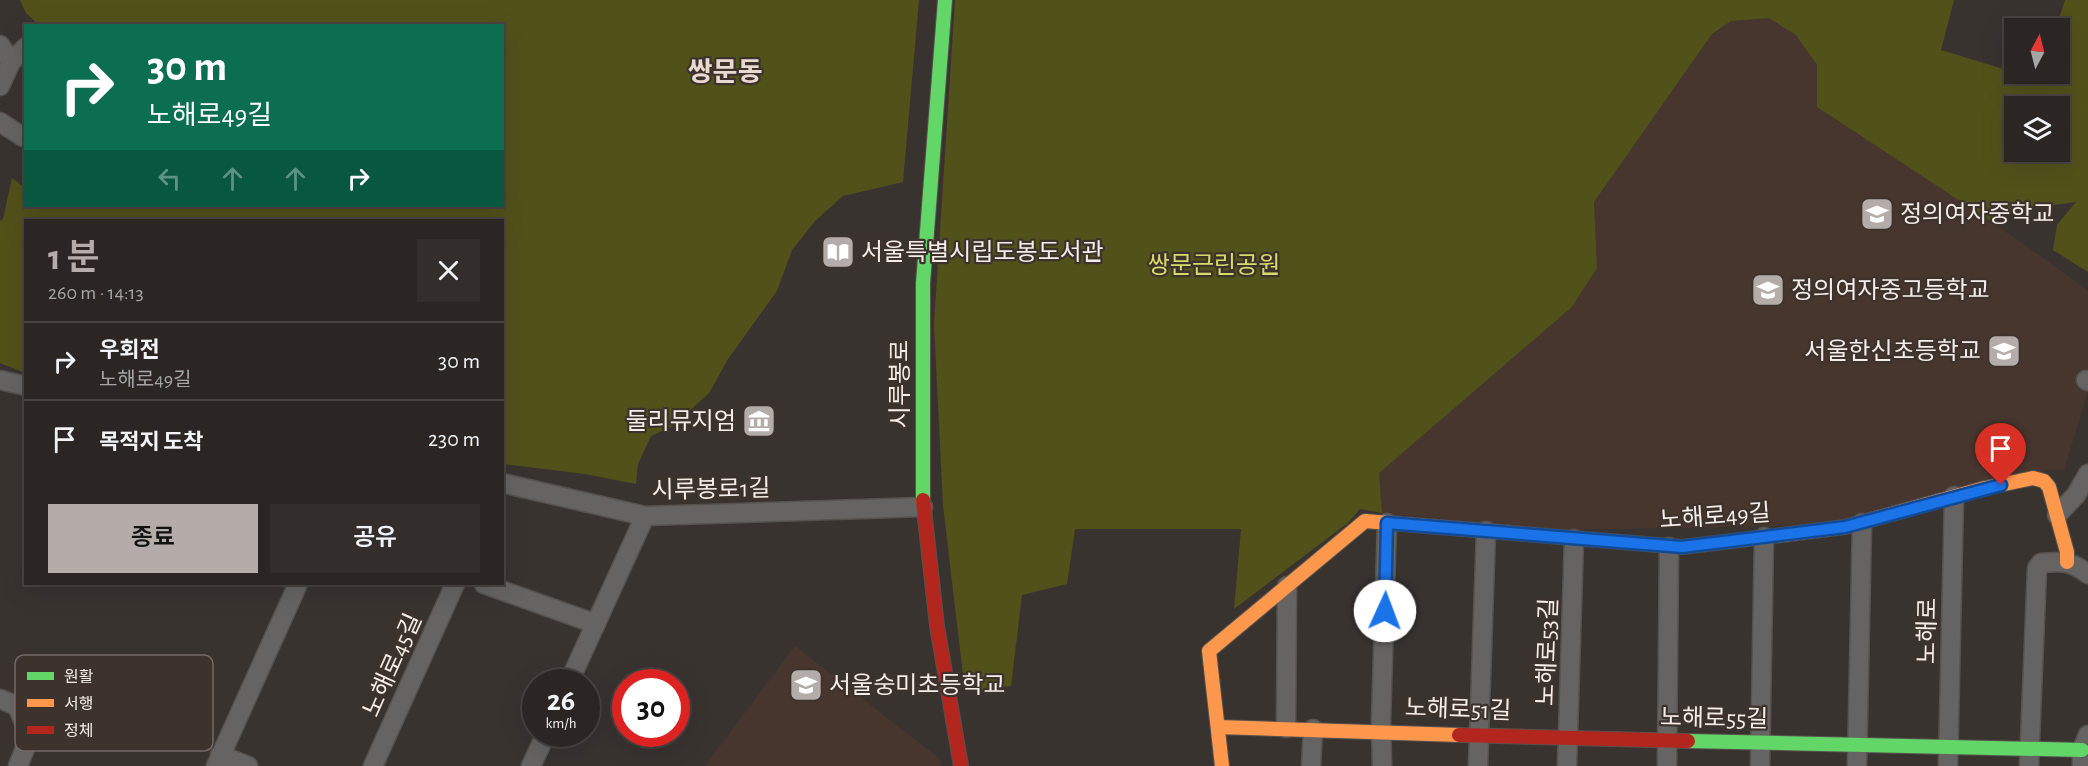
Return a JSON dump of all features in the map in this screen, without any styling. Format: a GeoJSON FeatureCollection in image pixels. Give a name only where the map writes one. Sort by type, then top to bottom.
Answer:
{"type":"FeatureCollection","features":[{"type":"Feature","properties":{"kind":"street","name":"시루봉로"},"geometry":{"type":"LineString","coordinates":[[945,0],[923,283],[921,382],[923,507],[937,626],[962,766]]}},
{"type":"Feature","properties":{"kind":"street"},"geometry":{"type":"LineString","coordinates":[[0,45],[11,62]]}},
{"type":"Feature","properties":{"kind":"street"},"geometry":{"type":"LineString","coordinates":[[0,86],[11,62],[24,49]]}},
{"type":"Feature","properties":{"kind":"street"},"geometry":{"type":"LineString","coordinates":[[0,122],[23,137]]}},
{"type":"Feature","properties":{"kind":"street"},"geometry":{"type":"LineString","coordinates":[[0,380],[24,386]]}},
{"type":"Feature","properties":{"kind":"street"},"geometry":{"type":"LineString","coordinates":[[2057,516],[2076,495],[2088,474]]}},
{"type":"Feature","properties":{"kind":"street","name":"노해로49길"},"geometry":{"type":"LineString","coordinates":[[1222,766],[1209,651],[1365,521],[1682,547],[1845,527],[1954,496],[2032,478],[2044,481],[2049,487],[2067,552],[2067,562]]}},
{"type":"Feature","properties":{"kind":"street","name":"시루봉로1길"},"geometry":{"type":"LineString","coordinates":[[504,484],[645,516],[923,507]]}},
{"type":"Feature","properties":{"kind":"street","name":"노해로"},"geometry":{"type":"LineString","coordinates":[[1947,766],[1954,496]]}},
{"type":"Feature","properties":{"kind":"street"},"geometry":{"type":"LineString","coordinates":[[575,669],[645,516]]}},
{"type":"Feature","properties":{"kind":"street"},"geometry":{"type":"LineString","coordinates":[[1857,766],[1862,522]]}},
{"type":"Feature","properties":{"kind":"street","name":"노해로51길"},"geometry":{"type":"LineString","coordinates":[[1382,766],[1387,523]]}},
{"type":"Feature","properties":{"kind":"street"},"geometry":{"type":"LineString","coordinates":[[1478,766],[1486,531]]}},
{"type":"Feature","properties":{"kind":"street"},"geometry":{"type":"LineString","coordinates":[[1760,766],[1764,537]]}},
{"type":"Feature","properties":{"kind":"street","name":"노해로53길"},"geometry":{"type":"LineString","coordinates":[[1567,766],[1574,539]]}},
{"type":"Feature","properties":{"kind":"street"},"geometry":{"type":"LineString","coordinates":[[1667,766],[1669,546]]}},
{"type":"Feature","properties":{"kind":"street"},"geometry":{"type":"LineString","coordinates":[[2029,757],[2037,568],[2041,563],[2067,562],[2075,564],[2088,574]]}},
{"type":"Feature","properties":{"kind":"street"},"geometry":{"type":"LineString","coordinates":[[248,766],[218,761],[298,585]]}},
{"type":"Feature","properties":{"kind":"street","name":"노해로45길"},"geometry":{"type":"LineString","coordinates":[[373,766],[455,585]]}},
{"type":"Feature","properties":{"kind":"street"},"geometry":{"type":"LineString","coordinates":[[487,585],[596,624]]}},
{"type":"Feature","properties":{"kind":"street"},"geometry":{"type":"LineString","coordinates":[[1286,728],[1287,586]]}},
{"type":"Feature","properties":{"kind":"street"},"geometry":{"type":"LineString","coordinates":[[0,699],[15,705]]}},
{"type":"Feature","properties":{"kind":"street","name":"노해로51길"},"geometry":{"type":"LineString","coordinates":[[1218,727],[1568,737]]}},
{"type":"Feature","properties":{"kind":"street"},"geometry":{"type":"LineString","coordinates":[[1311,766],[1313,729]]}},
{"type":"Feature","properties":{"kind":"street","name":"노해로55길"},"geometry":{"type":"LineString","coordinates":[[1568,737],[1948,747],[2029,757],[2084,755]]}},
{"type":"Feature","properties":{"kind":"street"},"geometry":{"type":"LineString","coordinates":[[531,766],[540,747]]}},
{"type":"Feature","properties":{"kind":"street"},"geometry":{"type":"LineString","coordinates":[[18,766],[24,751]]}},
{"type":"Feature","properties":{"kind":"shaded area","name":"정의여자중고등학교"},"geometry":{"type":"Polygon","coordinates":[[[1769,18],[1797,35],[1817,65],[1818,107],[1992,222],[2088,290],[2088,391],[2064,470],[2033,471],[1829,525],[1558,530],[1382,513],[1378,473],[1572,307],[1597,268],[1594,202],[1712,34],[1731,21],[1769,18]]]}},
{"type":"Feature","properties":{"kind":"shaded area","name":"서울숭미초등학교"},"geometry":{"type":"Polygon","coordinates":[[[795,646],[940,759],[941,766],[705,766],[795,646]]]}},
{"type":"Feature","properties":{"kind":"green space"},"geometry":{"type":"Polygon","coordinates":[[[20,0],[919,0],[903,182],[843,196],[815,221],[792,250],[777,291],[728,359],[709,393],[673,426],[651,436],[638,464],[636,484],[585,474],[504,464],[504,219],[24,219],[24,373],[0,363],[0,221],[3,219],[12,178],[24,187],[24,207],[504,207],[504,24],[38,24],[26,13],[20,0]]]}},
{"type":"Feature","properties":{"kind":"green space","name":"쌍문근린공원"},"geometry":{"type":"Polygon","coordinates":[[[955,0],[1954,0],[1941,50],[2004,69],[2004,84],[2070,84],[2070,18],[2059,18],[2065,0],[2088,0],[2088,272],[2053,250],[2057,225],[2076,202],[1995,213],[1992,222],[1817,107],[1817,65],[1796,35],[1769,18],[1731,21],[1712,34],[1594,202],[1597,268],[1572,307],[1379,473],[1382,513],[1360,509],[1349,522],[1234,609],[1241,529],[1075,529],[1067,584],[1022,595],[1011,686],[965,692],[943,505],[934,324],[955,0]]]}},
{"type":"Feature","properties":{"kind":"traffic: fast"},"geometry":{"type":"LineString","coordinates":[[923,500],[923,283],[945,0]]}},
{"type":"Feature","properties":{"kind":"traffic: fast"},"geometry":{"type":"LineString","coordinates":[[1512,533],[1682,547],[1782,535]]}},
{"type":"Feature","properties":{"kind":"traffic: fast"},"geometry":{"type":"LineString","coordinates":[[1688,741],[2082,750]]}},
{"type":"Feature","properties":{"kind":"traffic: slow"},"geometry":{"type":"LineString","coordinates":[[1782,535],[1845,527],[1985,488],[2033,478],[2044,481],[2049,487],[2067,552],[2067,562]]}},
{"type":"Feature","properties":{"kind":"traffic: slow"},"geometry":{"type":"LineString","coordinates":[[1222,766],[1209,651],[1365,521],[1512,533]]}},
{"type":"Feature","properties":{"kind":"traffic: slow"},"geometry":{"type":"LineString","coordinates":[[1218,727],[1459,735]]}},
{"type":"Feature","properties":{"kind":"traffic: jam"},"geometry":{"type":"LineString","coordinates":[[923,500],[937,626],[961,766]]}},
{"type":"Feature","properties":{"kind":"traffic: jam"},"geometry":{"type":"LineString","coordinates":[[1459,735],[1688,741]]}},
{"type":"Feature","properties":{"kind":"place","name":"정의여자중학교"},"geometry":{"type":"Point","coordinates":[1877,214]}},
{"type":"Feature","properties":{"kind":"place","name":"서울특별시립도봉도서관"},"geometry":{"type":"Point","coordinates":[838,252]}},
{"type":"Feature","properties":{"kind":"place","name":"정의여자중고등학교"},"geometry":{"type":"Point","coordinates":[1768,290]}},
{"type":"Feature","properties":{"kind":"place","name":"서울한신초등학교"},"geometry":{"type":"Point","coordinates":[2004,351]}},
{"type":"Feature","properties":{"kind":"place","name":"둘리뮤지엄"},"geometry":{"type":"Point","coordinates":[759,421]}},
{"type":"Feature","properties":{"kind":"place","name":"서울숭미초등학교"},"geometry":{"type":"Point","coordinates":[806,685]}},
{"type":"Feature","properties":{"kind":"district","name":"쌍문동"},"geometry":{"type":"Point","coordinates":[725,72]}},
{"type":"Feature","properties":{"kind":"route"},"geometry":{"type":"LineString","coordinates":[[1385,611],[1387,523],[1682,547],[1845,527],[2001,485]]}}]}
